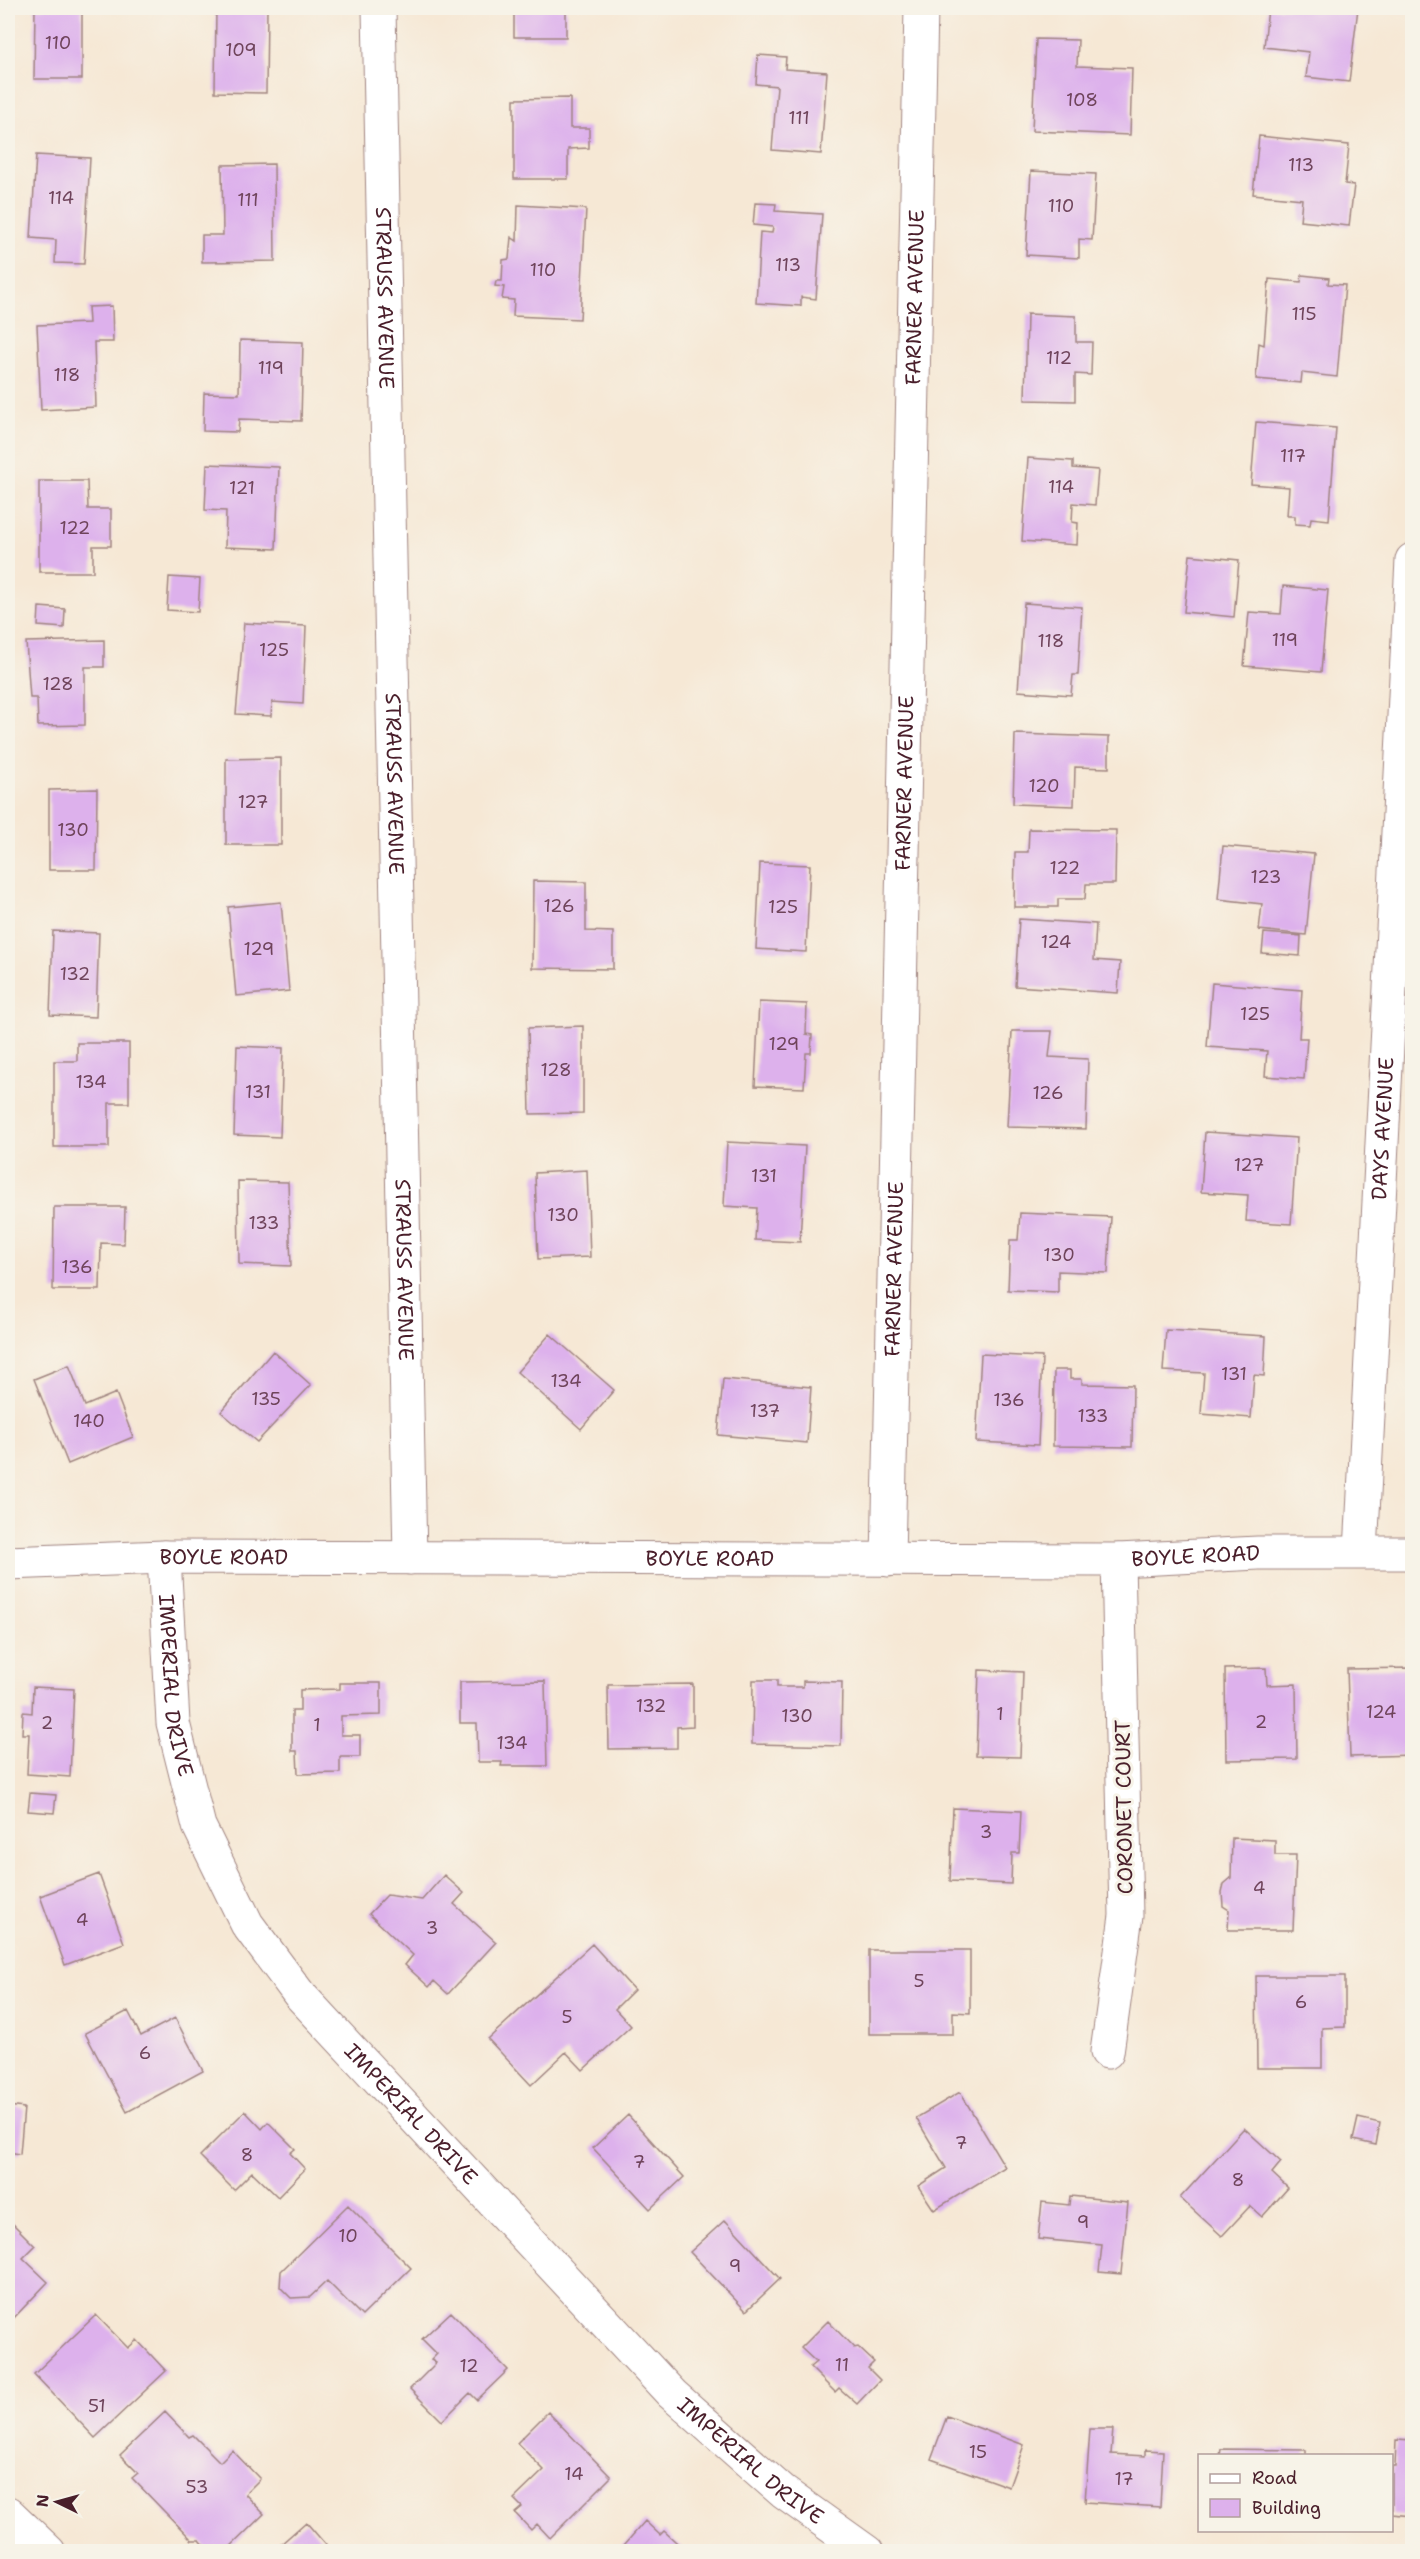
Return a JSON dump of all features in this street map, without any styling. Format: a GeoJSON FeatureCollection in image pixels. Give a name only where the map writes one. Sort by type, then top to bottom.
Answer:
{"type":"FeatureCollection","features":[{"type":"Feature","properties":{"kind":"street","name":"STRAUSS AVENUE"},"geometry":{"type":"LineString","coordinates":[[379,8],[410,1558]]}},
{"type":"Feature","properties":{"kind":"street","name":"FARNER AVENUE"},"geometry":{"type":"LineString","coordinates":[[888,1560],[921,8]]}},
{"type":"Feature","properties":{"kind":"street","name":"DAYS AVENUE"},"geometry":{"type":"LineString","coordinates":[[1361,1552],[1413,560]]}},
{"type":"Feature","properties":{"kind":"street","name":"BOYLE ROAD"},"geometry":{"type":"LineString","coordinates":[[8,1563],[164,1557],[1118,1560],[1258,1553],[1413,1553]]}},
{"type":"Feature","properties":{"kind":"street","name":"IMPERIAL DRIVE"},"geometry":{"type":"LineString","coordinates":[[164,1557],[173,1723],[199,1827],[247,1924],[299,1994],[672,2394],[783,2492],[867,2552]]}},
{"type":"Feature","properties":{"kind":"street","name":"CORONET COURT"},"geometry":{"type":"LineString","coordinates":[[1107,2052],[1126,1916],[1118,1560]]}},
{"type":"Feature","properties":{"kind":"street"},"geometry":{"type":"LineString","coordinates":[[8,2512],[49,2552]]}},
{"type":"Feature","properties":{"kind":"building"},"geometry":{"type":"Polygon","coordinates":[[[35,8],[82,8],[82,79],[34,79],[35,8]]]}},
{"type":"Feature","properties":{"kind":"building"},"geometry":{"type":"Polygon","coordinates":[[[216,8],[267,8],[266,93],[215,92],[216,8]]]}},
{"type":"Feature","properties":{"kind":"building"},"geometry":{"type":"Polygon","coordinates":[[[514,8],[566,8],[566,37],[514,37],[514,8]]]}},
{"type":"Feature","properties":{"kind":"building"},"geometry":{"type":"Polygon","coordinates":[[[1268,8],[1358,8],[1349,82],[1306,77],[1309,52],[1264,47],[1268,8]]]}},
{"type":"Feature","properties":{"kind":"building"},"geometry":{"type":"Polygon","coordinates":[[[1036,39],[1078,40],[1077,66],[1132,68],[1130,135],[1032,131],[1036,39]]]}},
{"type":"Feature","properties":{"kind":"building"},"geometry":{"type":"Polygon","coordinates":[[[758,55],[786,57],[785,69],[827,72],[821,154],[772,150],[777,86],[756,84],[758,55]]]}},
{"type":"Feature","properties":{"kind":"building"},"geometry":{"type":"Polygon","coordinates":[[[570,98],[570,128],[589,128],[589,148],[568,149],[568,179],[514,179],[514,99],[570,98]]]}},
{"type":"Feature","properties":{"kind":"building"},"geometry":{"type":"Polygon","coordinates":[[[1259,136],[1349,145],[1345,184],[1354,185],[1349,226],[1300,221],[1302,199],[1253,194],[1259,136]]]}},
{"type":"Feature","properties":{"kind":"building"},"geometry":{"type":"Polygon","coordinates":[[[36,155],[90,158],[84,264],[55,263],[56,240],[31,238],[36,155]]]}},
{"type":"Feature","properties":{"kind":"building"},"geometry":{"type":"Polygon","coordinates":[[[274,164],[275,261],[202,262],[202,235],[223,235],[222,165],[274,164]]]}},
{"type":"Feature","properties":{"kind":"building"},"geometry":{"type":"Polygon","coordinates":[[[1031,171],[1096,174],[1092,240],[1079,239],[1079,258],[1026,255],[1031,171]]]}},
{"type":"Feature","properties":{"kind":"building"},"geometry":{"type":"Polygon","coordinates":[[[755,203],[776,204],[775,211],[822,214],[816,299],[801,297],[801,306],[756,303],[760,232],[772,233],[773,227],[753,225],[755,203]]]}},
{"type":"Feature","properties":{"kind":"building"},"geometry":{"type":"Polygon","coordinates":[[[518,205],[586,209],[580,319],[513,316],[514,300],[502,299],[504,287],[495,286],[496,281],[502,281],[503,260],[509,259],[511,237],[517,241],[518,205]]]}},
{"type":"Feature","properties":{"kind":"building"},"geometry":{"type":"Polygon","coordinates":[[[1302,275],[1329,278],[1328,284],[1345,285],[1337,377],[1302,373],[1301,383],[1256,379],[1259,343],[1264,345],[1269,279],[1301,282],[1302,275]]]}},
{"type":"Feature","properties":{"kind":"building"},"geometry":{"type":"Polygon","coordinates":[[[112,306],[113,342],[94,342],[96,407],[41,410],[37,325],[89,323],[88,307],[112,306]]]}},
{"type":"Feature","properties":{"kind":"building"},"geometry":{"type":"Polygon","coordinates":[[[1027,314],[1076,316],[1076,342],[1092,342],[1091,375],[1075,374],[1075,401],[1025,400],[1027,314]]]}},
{"type":"Feature","properties":{"kind":"building"},"geometry":{"type":"Polygon","coordinates":[[[240,340],[303,342],[301,421],[239,419],[238,432],[203,431],[204,393],[239,394],[240,340]]]}},
{"type":"Feature","properties":{"kind":"building"},"geometry":{"type":"Polygon","coordinates":[[[1256,422],[1336,428],[1329,520],[1311,518],[1310,525],[1295,524],[1295,516],[1287,516],[1289,487],[1251,484],[1256,422]]]}},
{"type":"Feature","properties":{"kind":"building"},"geometry":{"type":"Polygon","coordinates":[[[1028,458],[1073,461],[1073,468],[1098,470],[1095,505],[1073,503],[1072,522],[1078,523],[1077,545],[1022,541],[1028,458]]]}},
{"type":"Feature","properties":{"kind":"building"},"geometry":{"type":"Polygon","coordinates":[[[207,464],[279,467],[276,549],[225,547],[226,511],[205,510],[207,464]]]}},
{"type":"Feature","properties":{"kind":"building"},"geometry":{"type":"Polygon","coordinates":[[[39,481],[87,481],[88,509],[111,509],[111,546],[93,546],[93,572],[39,572],[39,481]]]}},
{"type":"Feature","properties":{"kind":"building"},"geometry":{"type":"Polygon","coordinates":[[[1190,555],[1239,560],[1234,617],[1184,612],[1190,555]]]}},
{"type":"Feature","properties":{"kind":"building"},"geometry":{"type":"Polygon","coordinates":[[[169,577],[200,579],[198,612],[167,610],[169,577]]]}},
{"type":"Feature","properties":{"kind":"building"},"geometry":{"type":"Polygon","coordinates":[[[1283,586],[1328,590],[1321,672],[1244,666],[1249,612],[1281,614],[1283,586]]]}},
{"type":"Feature","properties":{"kind":"building"},"geometry":{"type":"Polygon","coordinates":[[[1024,603],[1082,607],[1078,675],[1073,675],[1071,695],[1018,691],[1024,603]]]}},
{"type":"Feature","properties":{"kind":"building"},"geometry":{"type":"Polygon","coordinates":[[[39,607],[65,609],[64,628],[38,626],[39,607]]]}},
{"type":"Feature","properties":{"kind":"building"},"geometry":{"type":"Polygon","coordinates":[[[244,623],[306,626],[303,704],[272,702],[271,716],[236,714],[244,623]]]}},
{"type":"Feature","properties":{"kind":"building"},"geometry":{"type":"Polygon","coordinates":[[[104,640],[104,667],[85,667],[85,725],[38,726],[37,698],[30,698],[26,642],[104,640]]]}},
{"type":"Feature","properties":{"kind":"building"},"geometry":{"type":"Polygon","coordinates":[[[1015,734],[1109,737],[1109,768],[1075,767],[1074,806],[1013,804],[1015,734]]]}},
{"type":"Feature","properties":{"kind":"building"},"geometry":{"type":"Polygon","coordinates":[[[281,758],[281,845],[226,845],[226,759],[281,758]]]}},
{"type":"Feature","properties":{"kind":"building"},"geometry":{"type":"Polygon","coordinates":[[[97,789],[96,870],[49,870],[49,790],[97,789]]]}},
{"type":"Feature","properties":{"kind":"building"},"geometry":{"type":"Polygon","coordinates":[[[1029,829],[1116,830],[1115,884],[1086,884],[1085,899],[1058,899],[1058,907],[1014,907],[1015,852],[1028,852],[1029,829]]]}},
{"type":"Feature","properties":{"kind":"building"},"geometry":{"type":"Polygon","coordinates":[[[1223,846],[1314,854],[1306,935],[1259,930],[1262,904],[1218,899],[1223,846]]]}},
{"type":"Feature","properties":{"kind":"building"},"geometry":{"type":"Polygon","coordinates":[[[760,863],[810,865],[806,952],[756,949],[760,863]]]}},
{"type":"Feature","properties":{"kind":"building"},"geometry":{"type":"Polygon","coordinates":[[[533,881],[586,882],[586,931],[613,932],[613,969],[532,968],[533,881]]]}},
{"type":"Feature","properties":{"kind":"building"},"geometry":{"type":"Polygon","coordinates":[[[281,902],[289,991],[236,996],[228,907],[281,902]]]}},
{"type":"Feature","properties":{"kind":"building"},"geometry":{"type":"Polygon","coordinates":[[[1019,919],[1096,924],[1094,960],[1120,962],[1118,993],[1015,986],[1019,919]]]}},
{"type":"Feature","properties":{"kind":"building"},"geometry":{"type":"Polygon","coordinates":[[[53,931],[99,933],[96,1017],[50,1015],[53,931]]]}},
{"type":"Feature","properties":{"kind":"building"},"geometry":{"type":"Polygon","coordinates":[[[1264,933],[1301,936],[1300,956],[1262,953],[1264,933]]]}},
{"type":"Feature","properties":{"kind":"building"},"geometry":{"type":"Polygon","coordinates":[[[1212,983],[1302,990],[1299,1038],[1307,1038],[1304,1079],[1265,1076],[1267,1051],[1207,1047],[1212,983]]]}},
{"type":"Feature","properties":{"kind":"building"},"geometry":{"type":"Polygon","coordinates":[[[759,1002],[807,1004],[806,1034],[812,1035],[811,1053],[806,1053],[804,1088],[755,1086],[759,1002]]]}},
{"type":"Feature","properties":{"kind":"building"},"geometry":{"type":"Polygon","coordinates":[[[583,1026],[583,1113],[530,1114],[528,1028],[583,1026]]]}},
{"type":"Feature","properties":{"kind":"building"},"geometry":{"type":"Polygon","coordinates":[[[1012,1031],[1052,1031],[1049,1057],[1088,1059],[1086,1129],[1007,1127],[1012,1031]]]}},
{"type":"Feature","properties":{"kind":"building"},"geometry":{"type":"Polygon","coordinates":[[[77,1043],[129,1043],[129,1103],[109,1103],[109,1147],[54,1147],[54,1061],[77,1061],[77,1043]]]}},
{"type":"Feature","properties":{"kind":"building"},"geometry":{"type":"Polygon","coordinates":[[[237,1046],[283,1048],[280,1137],[234,1135],[237,1046]]]}},
{"type":"Feature","properties":{"kind":"building"},"geometry":{"type":"Polygon","coordinates":[[[1205,1132],[1297,1138],[1291,1224],[1246,1221],[1248,1195],[1201,1192],[1205,1132]]]}},
{"type":"Feature","properties":{"kind":"building"},"geometry":{"type":"Polygon","coordinates":[[[727,1142],[805,1146],[800,1242],[755,1240],[757,1208],[724,1206],[727,1142]]]}},
{"type":"Feature","properties":{"kind":"building"},"geometry":{"type":"Polygon","coordinates":[[[587,1170],[590,1257],[538,1259],[535,1173],[587,1170]]]}},
{"type":"Feature","properties":{"kind":"building"},"geometry":{"type":"Polygon","coordinates":[[[238,1181],[288,1182],[291,1266],[239,1264],[238,1181]]]}},
{"type":"Feature","properties":{"kind":"building"},"geometry":{"type":"Polygon","coordinates":[[[54,1207],[125,1207],[124,1244],[101,1243],[100,1290],[53,1290],[54,1207]]]}},
{"type":"Feature","properties":{"kind":"building"},"geometry":{"type":"Polygon","coordinates":[[[1020,1213],[1111,1217],[1108,1273],[1058,1271],[1058,1292],[1008,1290],[1010,1240],[1018,1240],[1020,1213]]]}},
{"type":"Feature","properties":{"kind":"building"},"geometry":{"type":"Polygon","coordinates":[[[1166,1330],[1266,1336],[1264,1376],[1254,1375],[1251,1418],[1201,1414],[1204,1373],[1163,1371],[1166,1330]]]}},
{"type":"Feature","properties":{"kind":"building"},"geometry":{"type":"Polygon","coordinates":[[[550,1334],[614,1390],[581,1429],[517,1372],[550,1334]]]}},
{"type":"Feature","properties":{"kind":"building"},"geometry":{"type":"Polygon","coordinates":[[[273,1351],[311,1385],[257,1442],[221,1412],[273,1351]]]}},
{"type":"Feature","properties":{"kind":"building"},"geometry":{"type":"Polygon","coordinates":[[[981,1354],[1042,1357],[1038,1445],[976,1442],[981,1354]]]}},
{"type":"Feature","properties":{"kind":"building"},"geometry":{"type":"Polygon","coordinates":[[[69,1365],[85,1406],[116,1393],[133,1437],[68,1464],[34,1379],[69,1365]]]}},
{"type":"Feature","properties":{"kind":"building"},"geometry":{"type":"Polygon","coordinates":[[[1054,1370],[1070,1370],[1070,1379],[1082,1379],[1082,1384],[1133,1385],[1132,1447],[1053,1446],[1054,1370]]]}},
{"type":"Feature","properties":{"kind":"building"},"geometry":{"type":"Polygon","coordinates":[[[723,1379],[811,1387],[807,1443],[718,1435],[723,1379]]]}},
{"type":"Feature","properties":{"kind":"building"},"geometry":{"type":"Polygon","coordinates":[[[1266,1668],[1267,1685],[1296,1684],[1297,1759],[1226,1760],[1225,1669],[1266,1668]]]}},
{"type":"Feature","properties":{"kind":"building"},"geometry":{"type":"Polygon","coordinates":[[[1412,1668],[1412,1755],[1350,1757],[1347,1669],[1412,1668]]]}},
{"type":"Feature","properties":{"kind":"building"},"geometry":{"type":"Polygon","coordinates":[[[979,1670],[1023,1672],[1020,1757],[976,1756],[979,1670]]]}},
{"type":"Feature","properties":{"kind":"building"},"geometry":{"type":"Polygon","coordinates":[[[753,1680],[777,1680],[777,1687],[803,1687],[803,1681],[842,1682],[841,1746],[752,1744],[753,1680]]]}},
{"type":"Feature","properties":{"kind":"building"},"geometry":{"type":"Polygon","coordinates":[[[545,1681],[547,1766],[501,1766],[502,1762],[478,1762],[477,1723],[460,1723],[460,1682],[545,1681]]]}},
{"type":"Feature","properties":{"kind":"building"},"geometry":{"type":"Polygon","coordinates":[[[340,1683],[381,1683],[381,1715],[341,1716],[341,1735],[360,1735],[360,1757],[340,1757],[340,1773],[298,1774],[297,1751],[292,1751],[292,1711],[300,1711],[300,1690],[340,1689],[340,1683]]]}},
{"type":"Feature","properties":{"kind":"building"},"geometry":{"type":"Polygon","coordinates":[[[693,1684],[693,1726],[677,1727],[677,1748],[609,1749],[608,1685],[693,1684]]]}},
{"type":"Feature","properties":{"kind":"building"},"geometry":{"type":"Polygon","coordinates":[[[33,1687],[74,1689],[70,1777],[27,1774],[29,1734],[22,1734],[23,1712],[32,1713],[33,1687]]]}},
{"type":"Feature","properties":{"kind":"building"},"geometry":{"type":"Polygon","coordinates":[[[30,1793],[56,1795],[54,1813],[28,1811],[30,1793]]]}},
{"type":"Feature","properties":{"kind":"building"},"geometry":{"type":"Polygon","coordinates":[[[953,1808],[1021,1811],[1019,1853],[1012,1853],[1011,1884],[950,1881],[953,1808]]]}},
{"type":"Feature","properties":{"kind":"building"},"geometry":{"type":"Polygon","coordinates":[[[1232,1838],[1275,1840],[1275,1855],[1296,1855],[1293,1930],[1228,1930],[1229,1910],[1223,1906],[1222,1892],[1224,1884],[1231,1878],[1232,1838]]]}},
{"type":"Feature","properties":{"kind":"building"},"geometry":{"type":"Polygon","coordinates":[[[99,1874],[124,1943],[65,1965],[40,1896],[99,1874]]]}},
{"type":"Feature","properties":{"kind":"building"},"geometry":{"type":"Polygon","coordinates":[[[444,1875],[464,1893],[454,1904],[496,1942],[448,1994],[434,1981],[429,1987],[405,1965],[413,1955],[369,1914],[387,1895],[422,1900],[444,1875]]]}},
{"type":"Feature","properties":{"kind":"building"},"geometry":{"type":"Polygon","coordinates":[[[592,1944],[634,1990],[615,2009],[631,2026],[583,2070],[566,2052],[531,2085],[488,2039],[592,1944]]]}},
{"type":"Feature","properties":{"kind":"building"},"geometry":{"type":"Polygon","coordinates":[[[869,1950],[970,1950],[970,2013],[953,2012],[953,2034],[869,2034],[869,1950]]]}},
{"type":"Feature","properties":{"kind":"building"},"geometry":{"type":"Polygon","coordinates":[[[1256,1976],[1345,1976],[1345,2027],[1322,2028],[1322,2068],[1257,2068],[1256,1976]]]}},
{"type":"Feature","properties":{"kind":"building"},"geometry":{"type":"Polygon","coordinates":[[[128,2011],[141,2036],[175,2018],[203,2071],[127,2112],[85,2033],[128,2011]]]}},
{"type":"Feature","properties":{"kind":"building"},"geometry":{"type":"Polygon","coordinates":[[[960,2092],[1005,2167],[934,2210],[918,2186],[946,2168],[916,2118],[960,2092]]]}},
{"type":"Feature","properties":{"kind":"building"},"geometry":{"type":"Polygon","coordinates":[[[8,2106],[24,2108],[20,2154],[8,2152],[8,2106]]]}},
{"type":"Feature","properties":{"kind":"building"},"geometry":{"type":"Polygon","coordinates":[[[245,2111],[262,2129],[268,2122],[295,2149],[290,2153],[305,2169],[278,2197],[252,2172],[234,2190],[200,2156],[245,2111]]]}},
{"type":"Feature","properties":{"kind":"building"},"geometry":{"type":"Polygon","coordinates":[[[628,2115],[684,2177],[650,2209],[593,2148],[628,2115]]]}},
{"type":"Feature","properties":{"kind":"building"},"geometry":{"type":"Polygon","coordinates":[[[1358,2118],[1380,2123],[1376,2145],[1353,2140],[1358,2118]]]}},
{"type":"Feature","properties":{"kind":"building"},"geometry":{"type":"Polygon","coordinates":[[[1244,2128],[1281,2162],[1272,2173],[1288,2188],[1262,2217],[1250,2206],[1222,2236],[1180,2198],[1244,2128]]]}},
{"type":"Feature","properties":{"kind":"building"},"geometry":{"type":"Polygon","coordinates":[[[1070,2196],[1128,2202],[1121,2274],[1099,2272],[1102,2245],[1038,2239],[1042,2202],[1069,2205],[1070,2196]]]}},
{"type":"Feature","properties":{"kind":"building"},"geometry":{"type":"Polygon","coordinates":[[[348,2205],[411,2268],[362,2316],[327,2281],[310,2297],[291,2298],[280,2287],[281,2271],[348,2205]]]}},
{"type":"Feature","properties":{"kind":"building"},"geometry":{"type":"Polygon","coordinates":[[[8,2219],[35,2246],[23,2258],[48,2282],[8,2324],[8,2219]]]}},
{"type":"Feature","properties":{"kind":"building"},"geometry":{"type":"Polygon","coordinates":[[[725,2220],[780,2279],[746,2311],[690,2252],[725,2220]]]}},
{"type":"Feature","properties":{"kind":"building"},"geometry":{"type":"Polygon","coordinates":[[[451,2312],[508,2370],[477,2400],[470,2393],[442,2421],[410,2389],[436,2363],[431,2360],[437,2354],[422,2339],[451,2312]]]}},
{"type":"Feature","properties":{"kind":"building"},"geometry":{"type":"Polygon","coordinates":[[[96,2315],[128,2348],[137,2340],[166,2371],[95,2438],[34,2374],[96,2315]]]}},
{"type":"Feature","properties":{"kind":"building"},"geometry":{"type":"Polygon","coordinates":[[[828,2321],[854,2348],[858,2347],[874,2362],[868,2368],[880,2380],[857,2404],[839,2388],[835,2392],[810,2367],[816,2362],[801,2348],[828,2321]]]}},
{"type":"Feature","properties":{"kind":"building"},"geometry":{"type":"Polygon","coordinates":[[[165,2412],[189,2437],[193,2435],[220,2462],[232,2450],[260,2479],[245,2494],[264,2514],[225,2552],[210,2552],[200,2540],[192,2540],[132,2478],[138,2473],[120,2455],[165,2412]]]}},
{"type":"Feature","properties":{"kind":"building"},"geometry":{"type":"Polygon","coordinates":[[[548,2412],[611,2477],[550,2538],[537,2524],[531,2530],[515,2513],[522,2507],[514,2499],[544,2470],[517,2443],[548,2412]]]}},
{"type":"Feature","properties":{"kind":"building"},"geometry":{"type":"Polygon","coordinates":[[[947,2416],[1024,2445],[1009,2487],[931,2459],[947,2416]]]}},
{"type":"Feature","properties":{"kind":"building"},"geometry":{"type":"Polygon","coordinates":[[[1090,2429],[1113,2429],[1111,2454],[1145,2456],[1145,2450],[1163,2451],[1160,2507],[1085,2502],[1090,2429]]]}},
{"type":"Feature","properties":{"kind":"building"},"geometry":{"type":"Polygon","coordinates":[[[1396,2440],[1412,2441],[1412,2516],[1393,2514],[1393,2466],[1395,2466],[1396,2440]]]}},
{"type":"Feature","properties":{"kind":"building"},"geometry":{"type":"Polygon","coordinates":[[[1221,2449],[1306,2450],[1306,2454],[1220,2454],[1221,2449]]]}},
{"type":"Feature","properties":{"kind":"building"},"geometry":{"type":"Polygon","coordinates":[[[645,2521],[660,2535],[664,2531],[687,2552],[618,2552],[645,2521]]]}},
{"type":"Feature","properties":{"kind":"building"},"geometry":{"type":"Polygon","coordinates":[[[306,2522],[332,2552],[272,2552],[306,2522]]]}}]}
